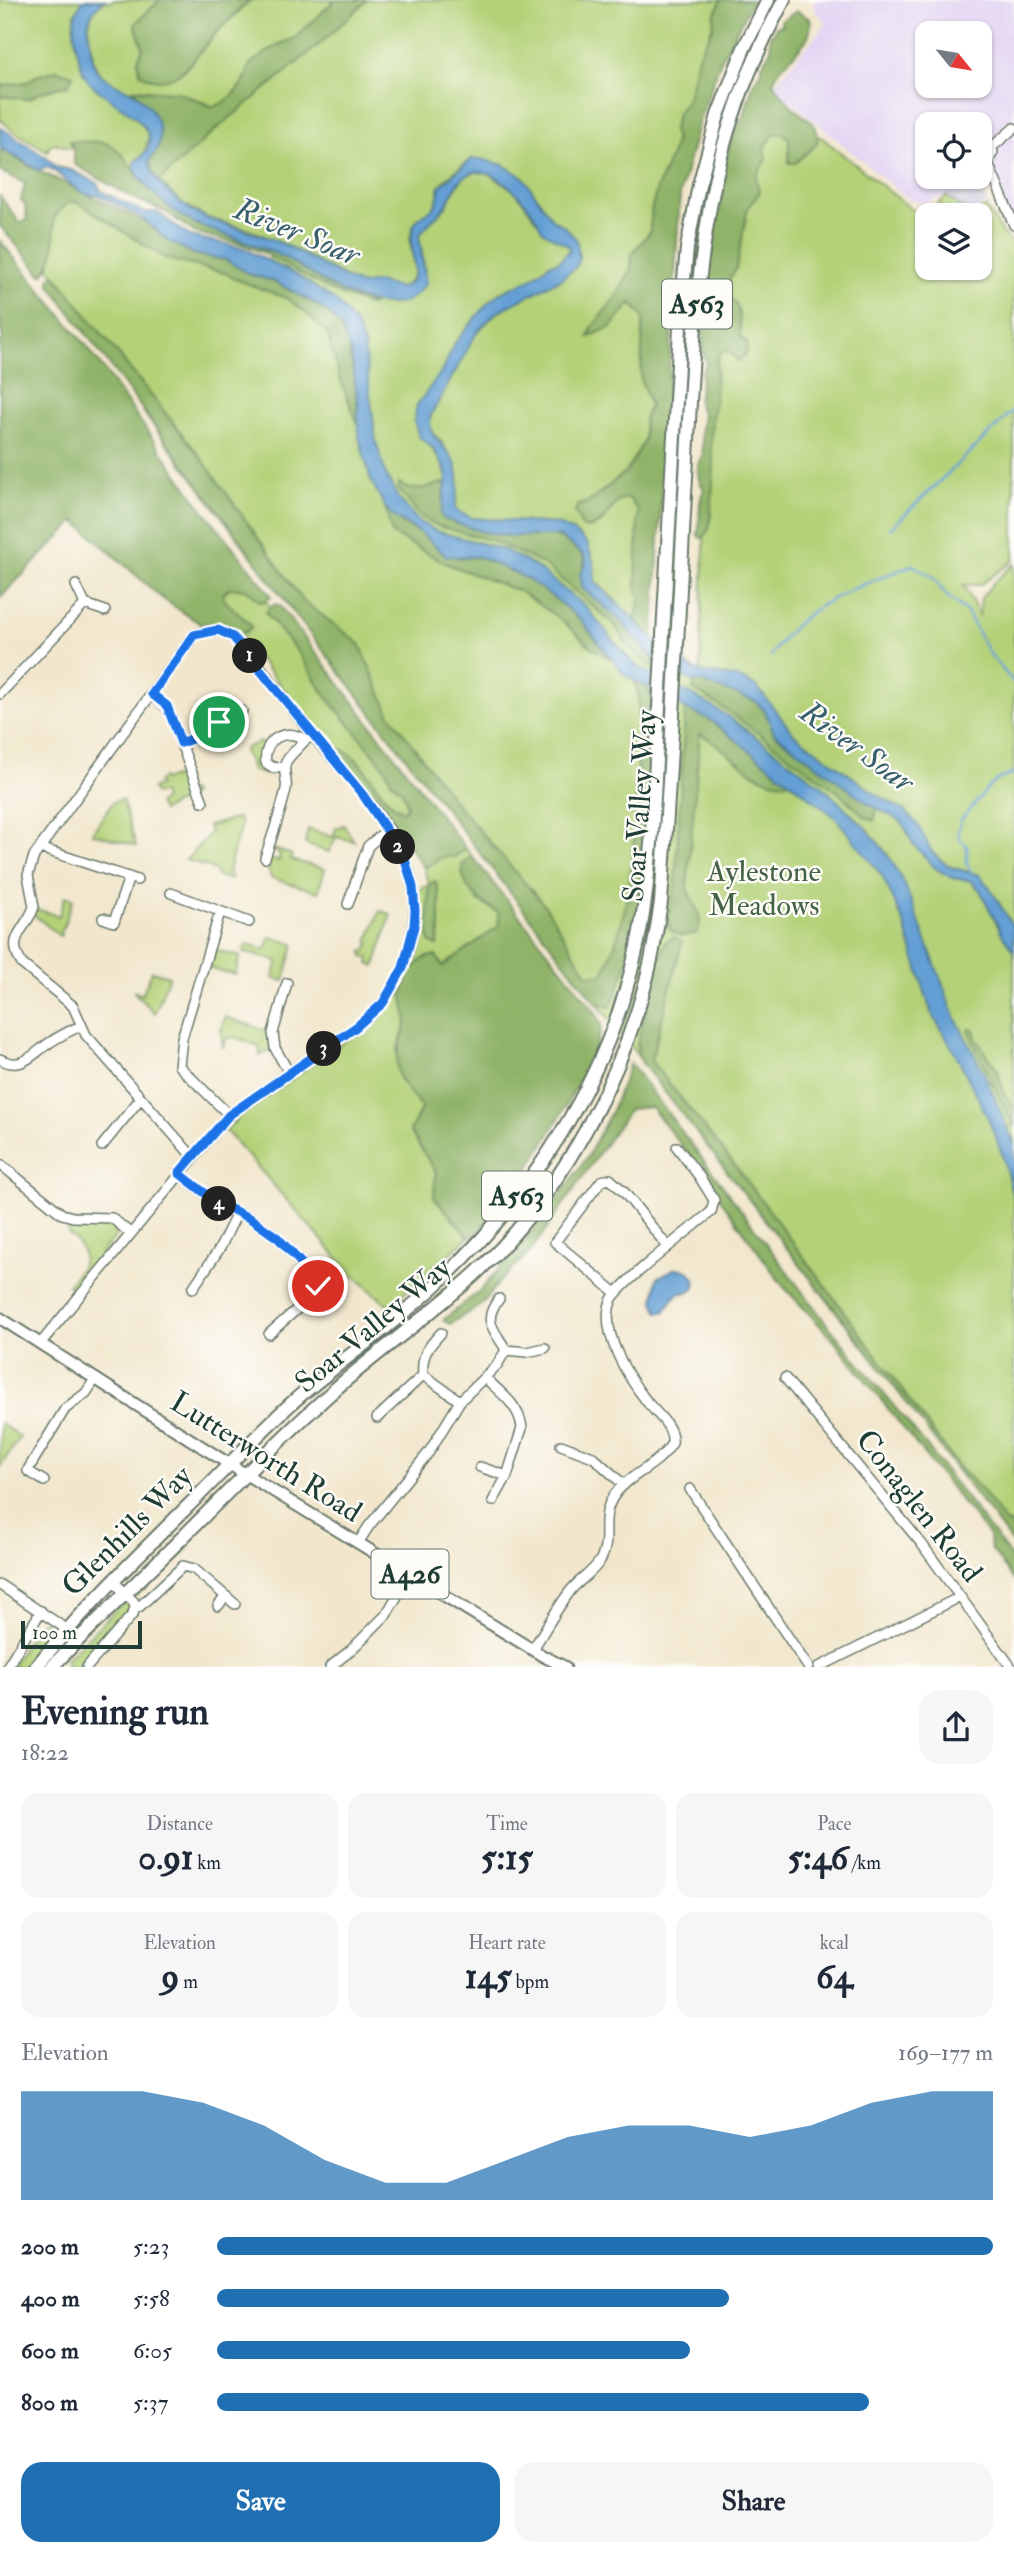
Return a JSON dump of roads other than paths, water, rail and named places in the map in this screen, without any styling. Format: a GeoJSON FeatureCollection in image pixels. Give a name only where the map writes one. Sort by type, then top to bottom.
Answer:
{"type":"FeatureCollection","features":[{"type":"Feature","properties":{"kind":"highway","name":"Soar Valley Way"},"geometry":{"type":"LineString","coordinates":[[229,1464],[294,1401],[422,1298],[473,1249],[518,1194],[556,1141],[586,1088],[619,1009],[635,957],[645,904],[652,833],[681,310],[691,223],[718,115],[744,48],[768,0]]}},
{"type":"Feature","properties":{"kind":"highway","name":"Soar Valley Way"},"geometry":{"type":"LineString","coordinates":[[246,1474],[332,1391],[455,1292],[512,1236],[557,1180],[592,1117],[617,1064],[634,1019],[651,961],[661,902],[693,349],[707,222],[731,121],[753,64],[784,0]]}},
{"type":"Feature","properties":{"kind":"highway","name":"Glenhills Way"},"geometry":{"type":"LineString","coordinates":[[36,1667],[67,1629],[229,1464]]}},
{"type":"Feature","properties":{"kind":"highway","name":"Glenhills Way"},"geometry":{"type":"LineString","coordinates":[[52,1667],[246,1474]]}},
{"type":"Feature","properties":{"kind":"main road","name":"Lutterworth Road"},"geometry":{"type":"LineString","coordinates":[[0,1318],[229,1464],[564,1667]]}},
{"type":"Feature","properties":{"kind":"main road","name":"Lutterworth Road"},"geometry":{"type":"LineString","coordinates":[[543,1656],[550,1667]]}},
{"type":"Feature","properties":{"kind":"street"},"geometry":{"type":"LineString","coordinates":[[992,156],[992,147],[1014,128]]}},
{"type":"Feature","properties":{"kind":"street"},"geometry":{"type":"LineString","coordinates":[[992,179],[1014,225]]}},
{"type":"Feature","properties":{"kind":"street"},"geometry":{"type":"LineString","coordinates":[[76,585],[85,604],[105,611]]}},
{"type":"Feature","properties":{"kind":"street"},"geometry":{"type":"LineString","coordinates":[[0,694],[85,604]]}},
{"type":"Feature","properties":{"kind":"street"},"geometry":{"type":"LineString","coordinates":[[40,1344],[229,1115],[370,1016],[388,996],[403,968],[414,926],[413,887],[404,856],[387,830],[363,795],[308,737],[259,666],[233,637],[218,630],[194,635],[40,848],[30,864],[28,875],[34,902],[33,912],[16,938],[16,955],[32,973],[73,1006],[80,1026],[140,1099],[193,1157]]}},
{"type":"Feature","properties":{"kind":"street"},"geometry":{"type":"LineString","coordinates":[[152,694],[167,706],[203,802]]}},
{"type":"Feature","properties":{"kind":"street"},"geometry":{"type":"LineString","coordinates":[[181,743],[209,732],[219,722],[242,711]]}},
{"type":"Feature","properties":{"kind":"street"},"geometry":{"type":"LineString","coordinates":[[285,765],[274,768],[266,763],[265,754],[271,743],[276,737],[289,734],[308,737]]}},
{"type":"Feature","properties":{"kind":"street"},"geometry":{"type":"LineString","coordinates":[[265,858],[286,786],[285,765],[290,755],[302,746],[308,737]]}},
{"type":"Feature","properties":{"kind":"street"},"geometry":{"type":"LineString","coordinates":[[348,904],[368,846],[387,830]]}},
{"type":"Feature","properties":{"kind":"street"},"geometry":{"type":"LineString","coordinates":[[40,848],[133,879],[114,922],[103,918]]}},
{"type":"Feature","properties":{"kind":"street"},"geometry":{"type":"LineString","coordinates":[[172,893],[249,922]]}},
{"type":"Feature","properties":{"kind":"street"},"geometry":{"type":"LineString","coordinates":[[220,912],[182,1038],[179,1066],[229,1115]]}},
{"type":"Feature","properties":{"kind":"street"},"geometry":{"type":"LineString","coordinates":[[287,983],[273,1033],[275,1048],[289,1073]]}},
{"type":"Feature","properties":{"kind":"street"},"geometry":{"type":"LineString","coordinates":[[0,1059],[9,1064],[26,1062],[44,1046],[80,1026]]}},
{"type":"Feature","properties":{"kind":"street"},"geometry":{"type":"LineString","coordinates":[[102,1146],[140,1099]]}},
{"type":"Feature","properties":{"kind":"street"},"geometry":{"type":"LineString","coordinates":[[533,1649],[570,1591],[600,1560],[606,1542],[608,1507],[624,1485],[665,1455],[673,1439],[669,1427],[645,1399],[619,1359],[609,1330],[607,1314],[616,1293],[710,1212],[714,1200],[677,1147]]}},
{"type":"Feature","properties":{"kind":"street"},"geometry":{"type":"LineString","coordinates":[[0,1164],[62,1214],[73,1217],[112,1218],[130,1233]]}},
{"type":"Feature","properties":{"kind":"street"},"geometry":{"type":"LineString","coordinates":[[179,1173],[215,1201],[278,1238],[312,1275],[318,1286],[315,1293],[269,1334]]}},
{"type":"Feature","properties":{"kind":"street"},"geometry":{"type":"LineString","coordinates":[[616,1293],[555,1242],[601,1181],[610,1179],[624,1192],[668,1247]]}},
{"type":"Feature","properties":{"kind":"street"},"geometry":{"type":"LineString","coordinates":[[193,1288],[210,1265],[237,1213]]}},
{"type":"Feature","properties":{"kind":"street"},"geometry":{"type":"LineString","coordinates":[[499,1299],[489,1315],[491,1325],[506,1350]]}},
{"type":"Feature","properties":{"kind":"street"},"geometry":{"type":"LineString","coordinates":[[423,1375],[422,1360],[425,1353],[441,1333]]}},
{"type":"Feature","properties":{"kind":"street"},"geometry":{"type":"LineString","coordinates":[[506,1350],[527,1352],[545,1348]]}},
{"type":"Feature","properties":{"kind":"street"},"geometry":{"type":"LineString","coordinates":[[358,1543],[429,1452],[460,1401],[497,1365],[506,1350]]}},
{"type":"Feature","properties":{"kind":"street"},"geometry":{"type":"LineString","coordinates":[[423,1375],[460,1401]]}},
{"type":"Feature","properties":{"kind":"street"},"geometry":{"type":"LineString","coordinates":[[377,1418],[423,1375]]}},
{"type":"Feature","properties":{"kind":"street"},"geometry":{"type":"LineString","coordinates":[[485,1378],[509,1400],[521,1420],[520,1436],[507,1476],[493,1501]]}},
{"type":"Feature","properties":{"kind":"street","name":"Conaglen Road"},"geometry":{"type":"LineString","coordinates":[[785,1378],[921,1543],[1011,1667]]}},
{"type":"Feature","properties":{"kind":"street"},"geometry":{"type":"LineString","coordinates":[[44,1481],[29,1471],[29,1468],[65,1409],[86,1393],[95,1379]]}},
{"type":"Feature","properties":{"kind":"street"},"geometry":{"type":"LineString","coordinates":[[562,1446],[593,1457],[624,1485]]}},
{"type":"Feature","properties":{"kind":"street"},"geometry":{"type":"LineString","coordinates":[[480,1468],[507,1476]]}},
{"type":"Feature","properties":{"kind":"street"},"geometry":{"type":"LineString","coordinates":[[690,1489],[808,1667]]}},
{"type":"Feature","properties":{"kind":"street"},"geometry":{"type":"LineString","coordinates":[[135,1608],[183,1566],[194,1569],[235,1604]]}},
{"type":"Feature","properties":{"kind":"street"},"geometry":{"type":"LineString","coordinates":[[330,1667],[386,1615],[410,1574]]}},
{"type":"Feature","properties":{"kind":"street"},"geometry":{"type":"LineString","coordinates":[[87,1667],[133,1614],[135,1608],[134,1602],[113,1581]]}},
{"type":"Feature","properties":{"kind":"street"},"geometry":{"type":"LineString","coordinates":[[0,1585],[80,1638]]}},
{"type":"Feature","properties":{"kind":"street"},"geometry":{"type":"LineString","coordinates":[[218,1606],[226,1596]]}},
{"type":"Feature","properties":{"kind":"street"},"geometry":{"type":"LineString","coordinates":[[819,1667],[960,1597]]}},
{"type":"Feature","properties":{"kind":"street"},"geometry":{"type":"LineString","coordinates":[[7,1667],[41,1611]]}},
{"type":"Feature","properties":{"kind":"water"},"geometry":{"type":"Polygon","coordinates":[[[83,0],[105,0],[89,20],[88,31],[96,69],[115,84],[137,95],[148,105],[156,118],[160,140],[149,161],[164,188],[200,215],[276,241],[361,285],[376,282],[401,288],[411,282],[415,274],[411,241],[414,225],[437,202],[440,186],[472,159],[503,165],[523,177],[552,219],[565,227],[577,240],[580,257],[576,267],[561,279],[497,312],[477,332],[431,415],[431,430],[451,456],[457,469],[455,508],[472,518],[557,524],[574,532],[587,543],[594,564],[595,582],[653,638],[700,672],[739,678],[757,687],[794,734],[873,792],[906,812],[918,825],[932,852],[942,861],[951,867],[979,875],[1014,928],[1014,951],[1003,936],[980,890],[971,881],[952,878],[935,868],[913,844],[902,822],[866,802],[774,733],[765,711],[755,701],[699,681],[694,683],[654,659],[619,619],[583,589],[580,575],[586,563],[585,556],[559,536],[509,536],[480,531],[444,519],[441,515],[447,478],[433,448],[419,437],[414,420],[417,405],[444,368],[454,344],[487,304],[498,294],[531,279],[550,264],[558,262],[570,250],[568,245],[543,231],[524,201],[505,183],[484,173],[474,173],[460,180],[447,204],[419,236],[426,283],[409,300],[399,304],[387,304],[358,298],[331,286],[270,251],[188,220],[148,188],[136,170],[134,162],[146,150],[149,139],[145,128],[122,107],[97,90],[86,77],[78,55],[74,25],[83,0]]]}},
{"type":"Feature","properties":{"kind":"water"},"geometry":{"type":"Polygon","coordinates":[[[0,127],[56,167],[71,170],[97,183],[101,191],[143,212],[157,212],[190,236],[243,248],[297,275],[336,301],[356,325],[364,345],[376,441],[386,475],[398,498],[419,522],[436,531],[505,550],[535,566],[585,606],[630,660],[640,668],[729,717],[822,786],[869,831],[890,858],[906,888],[955,1017],[984,1073],[1014,1143],[1014,1200],[1002,1154],[988,1118],[931,1012],[904,923],[883,877],[835,817],[709,719],[685,709],[624,674],[581,620],[526,578],[480,557],[446,556],[421,533],[394,517],[385,507],[371,481],[359,437],[351,352],[340,325],[333,317],[315,303],[273,281],[249,274],[226,260],[194,254],[168,241],[141,217],[98,195],[78,190],[48,167],[39,170],[0,148],[0,127]]]}},
{"type":"Feature","properties":{"kind":"water"},"geometry":{"type":"Polygon","coordinates":[[[676,1268],[693,1275],[695,1286],[692,1291],[677,1294],[664,1312],[658,1312],[654,1301],[657,1278],[676,1268]]]}},
{"type":"Feature","properties":{"kind":"waterway"},"geometry":{"type":"LineString","coordinates":[[890,529],[1014,410]]}},
{"type":"Feature","properties":{"kind":"waterway"},"geometry":{"type":"LineString","coordinates":[[771,656],[784,637],[815,609],[851,590],[912,565],[932,576],[946,595],[967,612],[988,652],[1014,683]]}},
{"type":"Feature","properties":{"kind":"waterway"},"geometry":{"type":"LineString","coordinates":[[971,872],[967,864],[967,846],[960,840],[958,832],[961,820],[989,787],[997,780],[1014,773]]}},
{"type":"Feature","properties":{"kind":"water label","name":"River Soar"},"geometry":{"type":"Point","coordinates":[297,232]}},
{"type":"Feature","properties":{"kind":"water label","name":"River Soar"},"geometry":{"type":"Point","coordinates":[857,747]}},
{"type":"Feature","properties":{"kind":"park label","name":"Aylestone Meadows"},"geometry":{"type":"Point","coordinates":[764,888]}}]}
